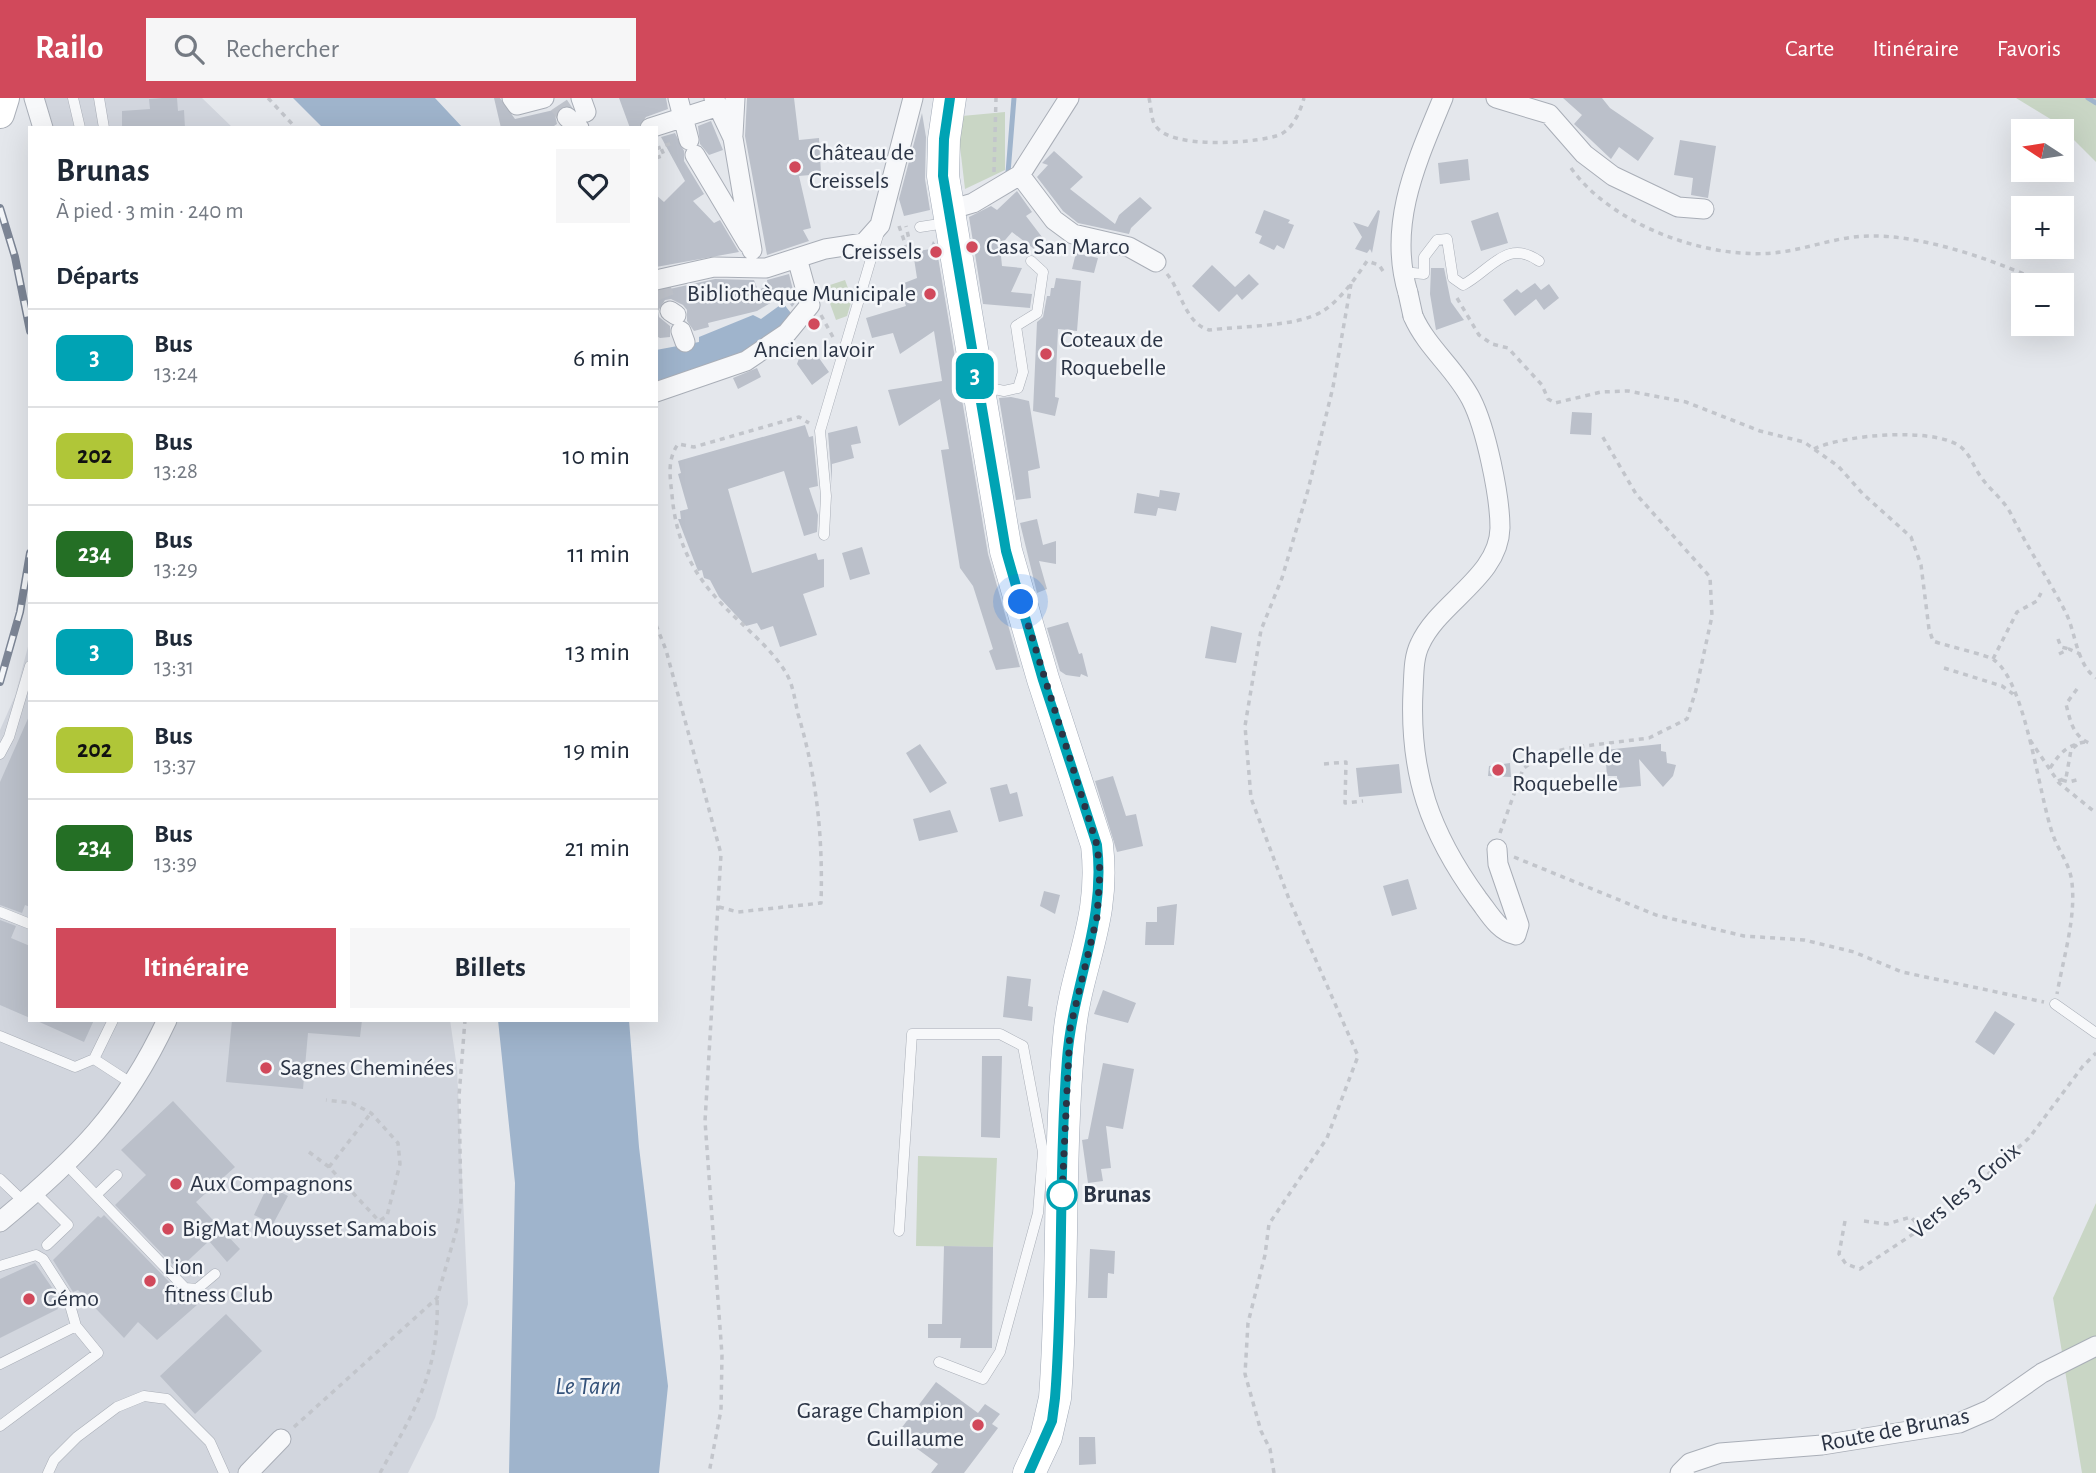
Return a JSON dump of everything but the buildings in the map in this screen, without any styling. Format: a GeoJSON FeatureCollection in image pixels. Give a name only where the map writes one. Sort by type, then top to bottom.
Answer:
{"type":"FeatureCollection","features":[{"type":"Feature","properties":{"kind":"main road"},"geometry":{"type":"LineString","coordinates":[[0,114],[5,98]]}},
{"type":"Feature","properties":{"kind":"main road"},"geometry":{"type":"LineString","coordinates":[[950,98],[943,152],[940,220],[977,386],[1006,551],[1043,680],[1097,845],[1100,871],[1097,917],[1070,1029],[1050,1214],[1055,1398],[1052,1421],[1029,1473]]}},
{"type":"Feature","properties":{"kind":"street"},"geometry":{"type":"LineString","coordinates":[[20,98],[38,112]]}},
{"type":"Feature","properties":{"kind":"street"},"geometry":{"type":"LineString","coordinates":[[512,98],[517,105],[566,108]]}},
{"type":"Feature","properties":{"kind":"street"},"geometry":{"type":"LineString","coordinates":[[678,98],[692,148],[751,250],[733,138],[735,98]]}},
{"type":"Feature","properties":{"kind":"street"},"geometry":{"type":"LineString","coordinates":[[658,280],[714,267],[766,268],[864,243],[890,224],[913,98]]}},
{"type":"Feature","properties":{"kind":"street"},"geometry":{"type":"LineString","coordinates":[[940,220],[1020,175],[1069,98]]}},
{"type":"Feature","properties":{"kind":"street"},"geometry":{"type":"LineString","coordinates":[[1443,98],[1413,173],[1404,206],[1395,275],[1408,293],[1421,335],[1471,398],[1483,432],[1500,526],[1498,547],[1489,563],[1443,610],[1420,644],[1414,668],[1412,713],[1418,769],[1433,825],[1449,859],[1505,932],[1516,935],[1519,925],[1498,864],[1497,849]]}},
{"type":"Feature","properties":{"kind":"street"},"geometry":{"type":"LineString","coordinates":[[1496,98],[1549,114],[1584,154],[1625,182],[1678,207],[1704,209]]}},
{"type":"Feature","properties":{"kind":"street"},"geometry":{"type":"LineString","coordinates":[[657,126],[685,118],[715,103],[733,138]]}},
{"type":"Feature","properties":{"kind":"street"},"geometry":{"type":"LineString","coordinates":[[1020,175],[1054,220],[1073,234],[1129,247],[1156,262]]}},
{"type":"Feature","properties":{"kind":"street"},"geometry":{"type":"LineString","coordinates":[[658,391],[746,361],[787,333],[810,305],[797,258]]}},
{"type":"Feature","properties":{"kind":"street"},"geometry":{"type":"LineString","coordinates":[[0,1222],[98,1133],[134,1085],[166,1022]]}},
{"type":"Feature","properties":{"kind":"street","name":"Route de Brunas"},"geometry":{"type":"LineString","coordinates":[[1680,1473],[1690,1464],[1720,1453],[1822,1445],[1959,1423],[1989,1410],[2042,1373],[2096,1346]]}},
{"type":"Feature","properties":{"kind":"street"},"geometry":{"type":"LineString","coordinates":[[248,1473],[281,1439]]}},
{"type":"Feature","properties":{"kind":"lane"},"geometry":{"type":"LineString","coordinates":[[73,98],[80,126]]}},
{"type":"Feature","properties":{"kind":"lane"},"geometry":{"type":"LineString","coordinates":[[99,98],[104,126]]}},
{"type":"Feature","properties":{"kind":"lane"},"geometry":{"type":"LineString","coordinates":[[824,535],[826,496],[820,431],[890,224]]}},
{"type":"Feature","properties":{"kind":"lane"},"geometry":{"type":"LineString","coordinates":[[1395,275],[1424,274],[1423,257],[1430,245],[1437,240],[1447,239],[1453,278],[1463,285],[1513,251],[1526,252],[1539,261]]}},
{"type":"Feature","properties":{"kind":"lane"},"geometry":{"type":"LineString","coordinates":[[977,386],[1004,391],[1018,388],[1023,372],[1016,326],[1037,313],[1043,272],[1031,261]]}},
{"type":"Feature","properties":{"kind":"lane"},"geometry":{"type":"LineString","coordinates":[[0,754],[9,737],[28,673]]}},
{"type":"Feature","properties":{"kind":"lane"},"geometry":{"type":"LineString","coordinates":[[0,912],[28,923]]}},
{"type":"Feature","properties":{"kind":"lane"},"geometry":{"type":"LineString","coordinates":[[2055,1004],[2096,1033]]}},
{"type":"Feature","properties":{"kind":"lane"},"geometry":{"type":"LineString","coordinates":[[0,1036],[75,1067],[94,1059],[112,1022]]}},
{"type":"Feature","properties":{"kind":"lane"},"geometry":{"type":"LineString","coordinates":[[899,1231],[912,1034],[1000,1034],[1023,1046],[1043,1152],[1050,1214],[1000,1352],[984,1379],[939,1362]]}},
{"type":"Feature","properties":{"kind":"lane"},"geometry":{"type":"LineString","coordinates":[[94,1059],[134,1085]]}},
{"type":"Feature","properties":{"kind":"lane"},"geometry":{"type":"LineString","coordinates":[[66,1164],[185,1288],[197,1289],[215,1274]]}},
{"type":"Feature","properties":{"kind":"lane"},"geometry":{"type":"LineString","coordinates":[[96,1195],[117,1175]]}},
{"type":"Feature","properties":{"kind":"lane"},"geometry":{"type":"LineString","coordinates":[[0,1179],[68,1224],[47,1245]]}},
{"type":"Feature","properties":{"kind":"lane"},"geometry":{"type":"LineString","coordinates":[[0,1266],[36,1255],[43,1259],[68,1298],[76,1326],[98,1353],[0,1426]]}},
{"type":"Feature","properties":{"kind":"lane"},"geometry":{"type":"LineString","coordinates":[[0,1364],[76,1326]]}},
{"type":"Feature","properties":{"kind":"lane"},"geometry":{"type":"LineString","coordinates":[[48,1473],[54,1460],[77,1437],[117,1407],[144,1396],[167,1399],[210,1442],[219,1471]]}},
{"type":"Feature","properties":{"kind":"path"},"geometry":{"type":"LineString","coordinates":[[268,98],[294,126]]}},
{"type":"Feature","properties":{"kind":"path"},"geometry":{"type":"LineString","coordinates":[[993,177],[996,98]]}},
{"type":"Feature","properties":{"kind":"path"},"geometry":{"type":"LineString","coordinates":[[1149,98],[1154,125],[1163,132],[1191,141],[1240,144],[1278,136],[1292,125],[1304,98]]}},
{"type":"Feature","properties":{"kind":"path"},"geometry":{"type":"LineString","coordinates":[[658,157],[664,155],[661,147]]}},
{"type":"Feature","properties":{"kind":"path"},"geometry":{"type":"LineString","coordinates":[[1567,160],[1588,189],[1664,236],[1699,247],[1759,254],[1783,252],[1831,240],[1889,237],[1996,262],[2021,273]]}},
{"type":"Feature","properties":{"kind":"path"},"geometry":{"type":"LineString","coordinates":[[890,224],[906,219]]}},
{"type":"Feature","properties":{"kind":"path"},"geometry":{"type":"LineString","coordinates":[[1156,262],[1172,280],[1192,319],[1199,327],[1209,330],[1303,320],[1323,311],[1351,284],[1367,261],[1395,275]]}},
{"type":"Feature","properties":{"kind":"path"},"geometry":{"type":"LineString","coordinates":[[1453,278],[1457,298],[1479,335],[1492,344],[1508,348],[1542,385],[1548,399],[1555,403],[1601,392],[1628,391],[1686,402],[1760,431],[1804,442],[1838,466],[1863,494],[1911,537],[1921,565],[1928,629],[1933,641],[1993,659],[2004,672],[2028,737],[2053,835],[2069,866],[2073,886],[2069,929],[2055,1004],[1902,972],[1854,952],[1804,940],[1744,936],[1656,915],[1497,849],[1517,782],[1522,769],[1530,762],[1539,756],[1569,748],[1649,738],[1687,719],[1696,691],[1712,616],[1710,577],[1636,494],[1601,434]]}},
{"type":"Feature","properties":{"kind":"path"},"geometry":{"type":"LineString","coordinates":[[1274,1473],[1270,1449],[1261,1431],[1245,1374],[1248,1323],[1265,1255],[1269,1224],[1327,1138],[1358,1056],[1289,900],[1251,797],[1245,726],[1261,630],[1282,578],[1308,490],[1333,387],[1351,284]]}},
{"type":"Feature","properties":{"kind":"path"},"geometry":{"type":"LineString","coordinates":[[810,305],[818,309],[844,356]]}},
{"type":"Feature","properties":{"kind":"path"},"geometry":{"type":"LineString","coordinates":[[719,907],[738,912],[821,903],[822,857],[818,801],[808,746],[787,674],[694,571],[678,531],[670,471],[671,454],[678,444],[694,447],[799,416],[820,431]]}},
{"type":"Feature","properties":{"kind":"path"},"geometry":{"type":"LineString","coordinates":[[1814,449],[1826,443],[1893,434],[1954,443],[1964,450],[1982,479],[2012,516],[2014,525],[2036,556],[2050,588],[2065,610],[2088,673],[2096,678]]}},
{"type":"Feature","properties":{"kind":"path"},"geometry":{"type":"LineString","coordinates":[[1993,659],[2017,612],[2037,601],[2041,593]]}},
{"type":"Feature","properties":{"kind":"path"},"geometry":{"type":"LineString","coordinates":[[658,632],[717,830],[721,854],[705,1121],[707,1182],[722,1354],[721,1410],[709,1473]]}},
{"type":"Feature","properties":{"kind":"path"},"geometry":{"type":"LineString","coordinates":[[2058,639],[2061,647],[2080,654]]}},
{"type":"Feature","properties":{"kind":"path"},"geometry":{"type":"LineString","coordinates":[[2059,654],[2069,649]]}},
{"type":"Feature","properties":{"kind":"path"},"geometry":{"type":"LineString","coordinates":[[1944,667],[2001,686],[2014,696]]}},
{"type":"Feature","properties":{"kind":"path"},"geometry":{"type":"LineString","coordinates":[[2077,689],[2066,704],[2072,727],[2085,742]]}},
{"type":"Feature","properties":{"kind":"path"},"geometry":{"type":"LineString","coordinates":[[2028,737],[2050,769],[2096,813]]}},
{"type":"Feature","properties":{"kind":"path"},"geometry":{"type":"LineString","coordinates":[[2050,769],[2059,754],[2073,743],[2092,744]]}},
{"type":"Feature","properties":{"kind":"path"},"geometry":{"type":"LineString","coordinates":[[2060,780],[2068,774],[2071,750],[2079,743]]}},
{"type":"Feature","properties":{"kind":"path"},"geometry":{"type":"LineString","coordinates":[[1324,764],[1346,762],[1345,803],[1363,801]]}},
{"type":"Feature","properties":{"kind":"path"},"geometry":{"type":"LineString","coordinates":[[2060,780],[2069,782],[2080,779]]}},
{"type":"Feature","properties":{"kind":"path"},"geometry":{"type":"LineString","coordinates":[[380,1473],[418,1403],[433,1366],[438,1325],[437,1298],[457,1228],[461,1201],[459,1096],[466,1022]]}},
{"type":"Feature","properties":{"kind":"path","name":"Vers les 3 Croix"},"geometry":{"type":"LineString","coordinates":[[1845,1221],[1839,1254],[1846,1264],[1860,1269],[1939,1217],[2029,1138],[2083,1066],[2096,1053]]}},
{"type":"Feature","properties":{"kind":"path"},"geometry":{"type":"LineString","coordinates":[[309,1152],[329,1167],[379,1222],[387,1216],[400,1164],[398,1143],[371,1113],[352,1103],[326,1100]]}},
{"type":"Feature","properties":{"kind":"path"},"geometry":{"type":"LineString","coordinates":[[329,1167],[371,1113]]}},
{"type":"Feature","properties":{"kind":"path"},"geometry":{"type":"LineString","coordinates":[[1864,1221],[1887,1224],[1911,1217],[1920,1227]]}},
{"type":"Feature","properties":{"kind":"path"},"geometry":{"type":"LineString","coordinates":[[281,1439],[437,1298]]}},
{"type":"Feature","properties":{"kind":"shaded area"},"geometry":{"type":"Polygon","coordinates":[[[43,98],[202,98],[231,126],[52,126],[43,98]]]}},
{"type":"Feature","properties":{"kind":"shaded area"},"geometry":{"type":"Polygon","coordinates":[[[28,647],[28,1022],[450,1022],[457,1068],[468,1304],[435,1418],[408,1473],[0,1473],[0,730],[15,696],[28,647]]]}},
{"type":"Feature","properties":{"kind":"green space"},"geometry":{"type":"Polygon","coordinates":[[[2016,98],[2096,98],[2096,162],[2074,140],[2074,119],[2050,119],[2016,98]]]}},
{"type":"Feature","properties":{"kind":"green space"},"geometry":{"type":"Polygon","coordinates":[[[1005,112],[1005,170],[965,189],[959,138],[962,116],[1005,112]]]}},
{"type":"Feature","properties":{"kind":"green space"},"geometry":{"type":"Polygon","coordinates":[[[845,280],[852,299],[847,316],[836,320],[824,287],[845,280]]]}},
{"type":"Feature","properties":{"kind":"green space"},"geometry":{"type":"Polygon","coordinates":[[[918,1156],[997,1158],[993,1247],[916,1246],[918,1156]]]}},
{"type":"Feature","properties":{"kind":"green space"},"geometry":{"type":"Polygon","coordinates":[[[2096,1203],[2096,1473],[2082,1473],[2053,1298],[2096,1203]]]}},
{"type":"Feature","properties":{"kind":"water"},"geometry":{"type":"Polygon","coordinates":[[[293,98],[435,98],[461,126],[321,126],[293,98]]]}},
{"type":"Feature","properties":{"kind":"water"},"geometry":{"type":"Polygon","coordinates":[[[783,303],[794,317],[752,353],[658,383],[658,350],[699,342],[699,337],[753,315],[761,319],[783,303]]]}},
{"type":"Feature","properties":{"kind":"water","name":"Le Tarn"},"geometry":{"type":"Polygon","coordinates":[[[498,1022],[629,1022],[639,1147],[668,1386],[659,1473],[509,1473],[515,1183],[498,1022]]]}},
{"type":"Feature","properties":{"kind":"waterway"},"geometry":{"type":"LineString","coordinates":[[1004,176],[1008,173],[1014,98]]}},
{"type":"Feature","properties":{"kind":"waterway"},"geometry":{"type":"LineString","coordinates":[[2088,98],[2096,103]]}},
{"type":"Feature","properties":{"kind":"tunnel"},"geometry":{"type":"LineString","coordinates":[[559,105],[567,117]]}},
{"type":"Feature","properties":{"kind":"tunnel"},"geometry":{"type":"LineString","coordinates":[[658,280],[670,311]]}},
{"type":"Feature","properties":{"kind":"railway"},"geometry":{"type":"LineString","coordinates":[[0,208],[15,257],[28,321]]}},
{"type":"Feature","properties":{"kind":"railway"},"geometry":{"type":"LineString","coordinates":[[0,682],[20,612],[28,565]]}},
{"type":"Feature","properties":{"kind":"bus line","name":"3"},"geometry":{"type":"LineString","coordinates":[[950,98],[945,124],[943,176],[1000,524],[1043,680],[1097,845],[1100,871],[1097,917],[1075,1002],[1067,1060],[1055,1398],[1052,1421],[1029,1473]]}},
{"type":"Feature","properties":{"kind":"place","name":"Château de Creissels"},"geometry":{"type":"Point","coordinates":[795,167]}},
{"type":"Feature","properties":{"kind":"place","name":"Casa San Marco"},"geometry":{"type":"Point","coordinates":[972,247]}},
{"type":"Feature","properties":{"kind":"place","name":"Creissels"},"geometry":{"type":"Point","coordinates":[936,252]}},
{"type":"Feature","properties":{"kind":"place","name":"Bibliothèque Municipale"},"geometry":{"type":"Point","coordinates":[930,294]}},
{"type":"Feature","properties":{"kind":"place","name":"Ancien lavoir"},"geometry":{"type":"Point","coordinates":[814,324]}},
{"type":"Feature","properties":{"kind":"place","name":"Coteaux de Roquebelle"},"geometry":{"type":"Point","coordinates":[1046,354]}},
{"type":"Feature","properties":{"kind":"place","name":"Chapelle de Roquebelle"},"geometry":{"type":"Point","coordinates":[1498,770]}},
{"type":"Feature","properties":{"kind":"place","name":"Sagnes Cheminées"},"geometry":{"type":"Point","coordinates":[266,1068]}},
{"type":"Feature","properties":{"kind":"place","name":"Aux Compagnons"},"geometry":{"type":"Point","coordinates":[176,1184]}},
{"type":"Feature","properties":{"kind":"place","name":"Brunas"},"geometry":{"type":"Point","coordinates":[1062,1195]}},
{"type":"Feature","properties":{"kind":"place","name":"BigMat Mouysset Samabois"},"geometry":{"type":"Point","coordinates":[168,1229]}},
{"type":"Feature","properties":{"kind":"place","name":"Lion fitness Club"},"geometry":{"type":"Point","coordinates":[150,1281]}},
{"type":"Feature","properties":{"kind":"place","name":"Gémo"},"geometry":{"type":"Point","coordinates":[29,1299]}},
{"type":"Feature","properties":{"kind":"place","name":"Garage Champion Guillaume"},"geometry":{"type":"Point","coordinates":[978,1425]}},
{"type":"Feature","properties":{"kind":"route"},"geometry":{"type":"LineString","coordinates":[[1021,602],[1043,680],[1097,845],[1100,871],[1097,917],[1070,1029],[1062,1195]]}}]}
